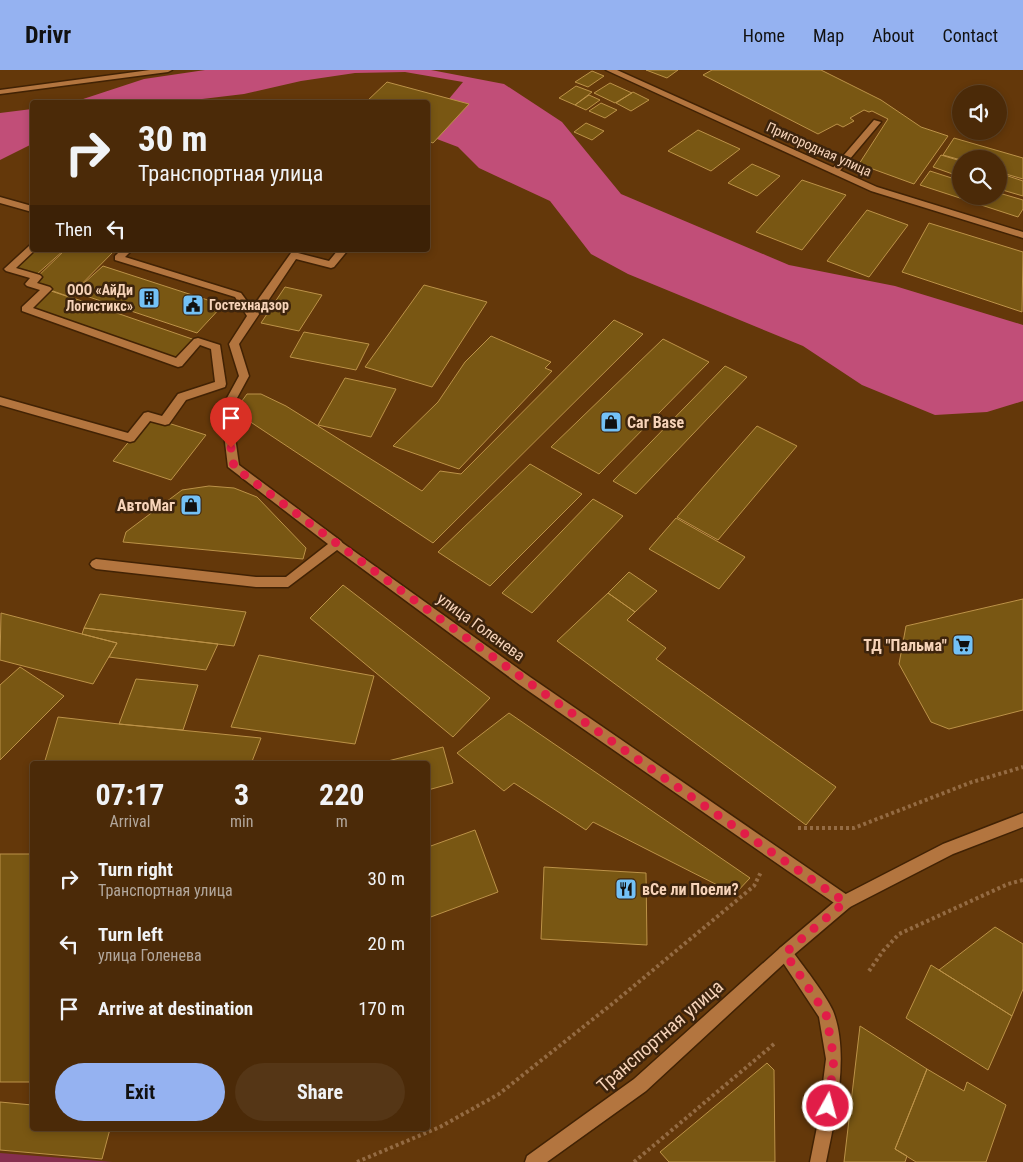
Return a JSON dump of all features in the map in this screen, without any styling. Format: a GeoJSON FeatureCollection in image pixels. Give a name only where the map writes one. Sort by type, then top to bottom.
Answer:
{"type":"FeatureCollection","features":[{"type":"Feature","properties":{"kind":"street"},"geometry":{"type":"LineString","coordinates":[[0,92],[168,70]]}},
{"type":"Feature","properties":{"kind":"street","name":"Пригородная улица"},"geometry":{"type":"LineString","coordinates":[[610,70],[874,190],[1023,235]]}},
{"type":"Feature","properties":{"kind":"street"},"geometry":{"type":"LineString","coordinates":[[835,171],[877,122]]}},
{"type":"Feature","properties":{"kind":"street"},"geometry":{"type":"LineString","coordinates":[[0,200],[30,208]]}},
{"type":"Feature","properties":{"kind":"street"},"geometry":{"type":"LineString","coordinates":[[0,400],[130,438],[148,416],[164,421],[182,398],[221,384],[216,346],[198,341],[178,363],[26,309],[47,289],[30,284],[37,277],[9,269],[30,250]]}},
{"type":"Feature","properties":{"kind":"street"},"geometry":{"type":"LineString","coordinates":[[125,252],[118,258],[238,296],[252,316],[294,255],[331,265],[341,252]]}},
{"type":"Feature","properties":{"kind":"street","name":"улица Голенева"},"geometry":{"type":"LineString","coordinates":[[252,316],[234,344],[244,376],[226,409],[234,467],[525,681],[845,902]]}},
{"type":"Feature","properties":{"kind":"street"},"geometry":{"type":"LineString","coordinates":[[96,564],[256,582],[288,582],[337,544]]}},
{"type":"Feature","properties":{"kind":"street","name":"Транспортная улица"},"geometry":{"type":"LineString","coordinates":[[533,1162],[640,1085],[785,953],[845,902],[948,848],[1023,820]]}},
{"type":"Feature","properties":{"kind":"street"},"geometry":{"type":"LineString","coordinates":[[785,953],[826,1014],[834,1059],[826,1122],[818,1162]]}},
{"type":"Feature","properties":{"kind":"path"},"geometry":{"type":"LineString","coordinates":[[798,828],[854,828],[972,782],[1023,767]]}},
{"type":"Feature","properties":{"kind":"path"},"geometry":{"type":"LineString","coordinates":[[357,1162],[440,1127],[499,1094],[575,1034],[754,886],[762,870]]}},
{"type":"Feature","properties":{"kind":"path"},"geometry":{"type":"LineString","coordinates":[[869,971],[883,951],[899,934],[1008,884],[1023,880]]}},
{"type":"Feature","properties":{"kind":"path"},"geometry":{"type":"LineString","coordinates":[[634,1162],[774,1044]]}},
{"type":"Feature","properties":{"kind":"shaded area"},"geometry":{"type":"Polygon","coordinates":[[[205,70],[431,70],[504,84],[562,122],[621,194],[789,265],[895,286],[1023,325],[1023,401],[987,412],[935,415],[862,385],[803,346],[628,274],[591,254],[550,201],[479,168],[458,147],[430,136],[430,122],[463,82],[405,72],[355,73],[301,81],[244,94],[194,100],[80,100],[144,79],[205,70]]]}},
{"type":"Feature","properties":{"kind":"shaded area"},"geometry":{"type":"Polygon","coordinates":[[[30,109],[30,145],[0,160],[0,113],[30,109]]]}},
{"type":"Feature","properties":{"kind":"shaded area"},"geometry":{"type":"Polygon","coordinates":[[[0,1153],[113,1162],[0,1162],[0,1153]]]}},
{"type":"Feature","properties":{"kind":"building"},"geometry":{"type":"Polygon","coordinates":[[[646,70],[678,70],[667,78],[646,70]]]}},
{"type":"Feature","properties":{"kind":"building"},"geometry":{"type":"Polygon","coordinates":[[[712,70],[821,70],[881,100],[921,127],[948,136],[914,184],[859,164],[888,119],[872,111],[864,110],[850,118],[854,121],[843,127],[837,124],[818,134],[703,75],[712,70]]]}},
{"type":"Feature","properties":{"kind":"building"},"geometry":{"type":"Polygon","coordinates":[[[592,71],[604,76],[588,87],[575,82],[592,71]]]}},
{"type":"Feature","properties":{"kind":"building"},"geometry":{"type":"Polygon","coordinates":[[[387,82],[469,104],[433,143],[430,142],[430,100],[368,100],[387,82]]]}},
{"type":"Feature","properties":{"kind":"building"},"geometry":{"type":"Polygon","coordinates":[[[610,83],[632,93],[615,103],[594,93],[610,83]]]}},
{"type":"Feature","properties":{"kind":"building"},"geometry":{"type":"Polygon","coordinates":[[[576,86],[592,92],[575,105],[559,98],[576,86]]]}},
{"type":"Feature","properties":{"kind":"building"},"geometry":{"type":"Polygon","coordinates":[[[633,92],[649,100],[631,111],[616,103],[633,92]]]}},
{"type":"Feature","properties":{"kind":"building"},"geometry":{"type":"Polygon","coordinates":[[[589,95],[600,100],[586,110],[575,105],[589,95]]]}},
{"type":"Feature","properties":{"kind":"building"},"geometry":{"type":"Polygon","coordinates":[[[601,103],[617,110],[605,118],[589,111],[601,103]]]}},
{"type":"Feature","properties":{"kind":"building"},"geometry":{"type":"Polygon","coordinates":[[[586,123],[604,131],[592,140],[574,132],[586,123]]]}},
{"type":"Feature","properties":{"kind":"building"},"geometry":{"type":"Polygon","coordinates":[[[698,130],[740,149],[711,171],[668,151],[698,130]]]}},
{"type":"Feature","properties":{"kind":"building"},"geometry":{"type":"Polygon","coordinates":[[[953,140],[961,140],[995,150],[952,150],[952,158],[943,155],[953,140]]]}},
{"type":"Feature","properties":{"kind":"building"},"geometry":{"type":"Polygon","coordinates":[[[1007,153],[1023,158],[1023,179],[1007,174],[1007,153]]]}},
{"type":"Feature","properties":{"kind":"building"},"geometry":{"type":"Polygon","coordinates":[[[941,155],[952,158],[952,174],[933,167],[941,155]]]}},
{"type":"Feature","properties":{"kind":"building"},"geometry":{"type":"Polygon","coordinates":[[[752,164],[780,176],[757,196],[728,183],[752,164]]]}},
{"type":"Feature","properties":{"kind":"building"},"geometry":{"type":"Polygon","coordinates":[[[930,171],[952,178],[952,195],[920,185],[930,171]]]}},
{"type":"Feature","properties":{"kind":"building"},"geometry":{"type":"Polygon","coordinates":[[[1007,176],[1023,181],[1023,196],[1007,191],[1007,176]]]}},
{"type":"Feature","properties":{"kind":"building"},"geometry":{"type":"Polygon","coordinates":[[[802,180],[846,195],[802,250],[756,232],[802,180]]]}},
{"type":"Feature","properties":{"kind":"building"},"geometry":{"type":"Polygon","coordinates":[[[1007,195],[1023,200],[1023,209],[1018,217],[981,205],[1007,205],[1007,195]]]}},
{"type":"Feature","properties":{"kind":"building"},"geometry":{"type":"Polygon","coordinates":[[[867,210],[908,225],[869,277],[827,261],[867,210]]]}},
{"type":"Feature","properties":{"kind":"building"},"geometry":{"type":"Polygon","coordinates":[[[929,223],[1023,252],[1022,312],[902,272],[929,223]]]}},
{"type":"Feature","properties":{"kind":"building"},"geometry":{"type":"Polygon","coordinates":[[[30,250],[30,252],[62,252],[36,275],[11,268],[30,250]]]}},
{"type":"Feature","properties":{"kind":"building"},"geometry":{"type":"Polygon","coordinates":[[[63,252],[113,252],[69,297],[30,284],[63,252]]]}},
{"type":"Feature","properties":{"kind":"building","name":"ООО «АйДи Логистикс»"},"geometry":{"type":"Polygon","coordinates":[[[103,266],[223,305],[197,333],[74,292],[103,266]]]}},
{"type":"Feature","properties":{"kind":"building"},"geometry":{"type":"Polygon","coordinates":[[[424,285],[487,302],[432,387],[365,367],[424,285]]]}},
{"type":"Feature","properties":{"kind":"building"},"geometry":{"type":"Polygon","coordinates":[[[285,287],[322,295],[299,331],[261,323],[285,287]]]}},
{"type":"Feature","properties":{"kind":"building"},"geometry":{"type":"Polygon","coordinates":[[[47,289],[198,341],[178,363],[24,309],[47,289]]]}},
{"type":"Feature","properties":{"kind":"building"},"geometry":{"type":"Polygon","coordinates":[[[614,320],[643,334],[433,543],[246,419],[239,405],[247,394],[261,394],[286,406],[422,491],[440,471],[461,474],[614,320]]]}},
{"type":"Feature","properties":{"kind":"building"},"geometry":{"type":"Polygon","coordinates":[[[304,332],[369,344],[356,370],[290,357],[304,332]]]}},
{"type":"Feature","properties":{"kind":"building"},"geometry":{"type":"Polygon","coordinates":[[[491,336],[551,362],[545,368],[552,371],[459,469],[393,446],[438,402],[465,362],[491,336]]]}},
{"type":"Feature","properties":{"kind":"building"},"geometry":{"type":"Polygon","coordinates":[[[663,339],[709,362],[599,474],[551,447],[663,339]]]}},
{"type":"Feature","properties":{"kind":"building"},"geometry":{"type":"Polygon","coordinates":[[[725,366],[747,377],[636,494],[613,481],[725,366]]]}},
{"type":"Feature","properties":{"kind":"building"},"geometry":{"type":"Polygon","coordinates":[[[345,378],[396,389],[371,437],[318,425],[345,378]]]}},
{"type":"Feature","properties":{"kind":"building"},"geometry":{"type":"Polygon","coordinates":[[[149,417],[206,435],[171,480],[113,461],[149,417]]]}},
{"type":"Feature","properties":{"kind":"building"},"geometry":{"type":"Polygon","coordinates":[[[757,426],[797,446],[718,540],[677,517],[757,426]]]}},
{"type":"Feature","properties":{"kind":"building"},"geometry":{"type":"Polygon","coordinates":[[[530,464],[582,494],[490,586],[438,552],[530,464]]]}},
{"type":"Feature","properties":{"kind":"building"},"geometry":{"type":"Polygon","coordinates":[[[209,486],[234,488],[257,497],[306,548],[303,559],[123,542],[126,532],[182,490],[209,486]]]}},
{"type":"Feature","properties":{"kind":"building"},"geometry":{"type":"Polygon","coordinates":[[[593,499],[623,516],[532,613],[502,593],[593,499]]]}},
{"type":"Feature","properties":{"kind":"building"},"geometry":{"type":"Polygon","coordinates":[[[676,518],[745,557],[719,589],[649,549],[676,518]]]}},
{"type":"Feature","properties":{"kind":"building"},"geometry":{"type":"Polygon","coordinates":[[[629,572],[657,591],[635,612],[608,593],[629,572]]]}},
{"type":"Feature","properties":{"kind":"building"},"geometry":{"type":"Polygon","coordinates":[[[343,585],[490,698],[453,737],[310,618],[343,585]]]}},
{"type":"Feature","properties":{"kind":"building"},"geometry":{"type":"Polygon","coordinates":[[[608,593],[635,612],[627,620],[666,648],[656,659],[836,787],[806,825],[557,641],[608,593]]]}},
{"type":"Feature","properties":{"kind":"building"},"geometry":{"type":"Polygon","coordinates":[[[100,594],[246,612],[234,646],[84,628],[100,594]]]}},
{"type":"Feature","properties":{"kind":"building","name":"ТД \"Пальма\""},"geometry":{"type":"Polygon","coordinates":[[[1023,599],[1023,710],[949,729],[931,722],[899,664],[906,626],[1023,599]]]}},
{"type":"Feature","properties":{"kind":"building"},"geometry":{"type":"Polygon","coordinates":[[[1,613],[117,643],[93,684],[0,660],[1,613]]]}},
{"type":"Feature","properties":{"kind":"building"},"geometry":{"type":"Polygon","coordinates":[[[84,628],[218,644],[206,670],[109,657],[117,643],[82,634],[84,628]]]}},
{"type":"Feature","properties":{"kind":"building"},"geometry":{"type":"Polygon","coordinates":[[[259,655],[374,676],[355,744],[231,727],[259,655]]]}},
{"type":"Feature","properties":{"kind":"building"},"geometry":{"type":"Polygon","coordinates":[[[20,667],[64,696],[0,760],[0,685],[20,667]]]}},
{"type":"Feature","properties":{"kind":"building"},"geometry":{"type":"Polygon","coordinates":[[[136,679],[198,685],[183,730],[119,724],[136,679]]]}},
{"type":"Feature","properties":{"kind":"building"},"geometry":{"type":"Polygon","coordinates":[[[509,713],[750,878],[735,894],[593,822],[586,830],[514,783],[504,791],[457,753],[509,713]]]}},
{"type":"Feature","properties":{"kind":"building"},"geometry":{"type":"Polygon","coordinates":[[[58,717],[261,738],[252,761],[45,761],[58,717]]]}},
{"type":"Feature","properties":{"kind":"building"},"geometry":{"type":"Polygon","coordinates":[[[443,747],[453,783],[430,789],[430,761],[388,761],[443,747]]]}},
{"type":"Feature","properties":{"kind":"building"},"geometry":{"type":"Polygon","coordinates":[[[475,830],[498,892],[430,917],[430,846],[475,830]]]}},
{"type":"Feature","properties":{"kind":"building"},"geometry":{"type":"Polygon","coordinates":[[[0,854],[30,854],[30,1082],[0,1082],[0,854]]]}},
{"type":"Feature","properties":{"kind":"building"},"geometry":{"type":"Polygon","coordinates":[[[544,867],[646,873],[647,945],[541,939],[544,867]]]}},
{"type":"Feature","properties":{"kind":"building"},"geometry":{"type":"Polygon","coordinates":[[[995,927],[1023,944],[1023,989],[1012,1016],[939,970],[995,927]]]}},
{"type":"Feature","properties":{"kind":"building"},"geometry":{"type":"Polygon","coordinates":[[[931,965],[1012,1016],[988,1070],[906,1018],[931,965]]]}},
{"type":"Feature","properties":{"kind":"building"},"geometry":{"type":"Polygon","coordinates":[[[860,1026],[927,1069],[895,1149],[907,1156],[905,1162],[844,1162],[860,1026]]]}},
{"type":"Feature","properties":{"kind":"building"},"geometry":{"type":"Polygon","coordinates":[[[767,1063],[774,1070],[775,1162],[669,1162],[660,1152],[767,1063]]]}},
{"type":"Feature","properties":{"kind":"building"},"geometry":{"type":"Polygon","coordinates":[[[927,1069],[964,1091],[967,1082],[1006,1105],[986,1162],[916,1162],[895,1149],[927,1069]]]}},
{"type":"Feature","properties":{"kind":"building"},"geometry":{"type":"Polygon","coordinates":[[[0,1102],[30,1105],[30,1131],[109,1131],[102,1159],[0,1150],[0,1102]]]}},
{"type":"Feature","properties":{"kind":"place","name":"ООО «АйДи Логистикс»"},"geometry":{"type":"Point","coordinates":[149,298]}},
{"type":"Feature","properties":{"kind":"place","name":"Гостехнадзор"},"geometry":{"type":"Point","coordinates":[193,305]}},
{"type":"Feature","properties":{"kind":"place","name":"Car Base"},"geometry":{"type":"Point","coordinates":[611,422]}},
{"type":"Feature","properties":{"kind":"place","name":"АвтоМаг"},"geometry":{"type":"Point","coordinates":[191,505]}},
{"type":"Feature","properties":{"kind":"place","name":"ТД \"Пальма\""},"geometry":{"type":"Point","coordinates":[963,645]}},
{"type":"Feature","properties":{"kind":"place","name":"вСе ли Поели?"},"geometry":{"type":"Point","coordinates":[626,889]}},
{"type":"Feature","properties":{"kind":"route"},"geometry":{"type":"LineString","coordinates":[[231,448],[234,467],[337,544],[525,681],[845,902],[785,953],[826,1014],[834,1059],[828,1106]]}}]}
